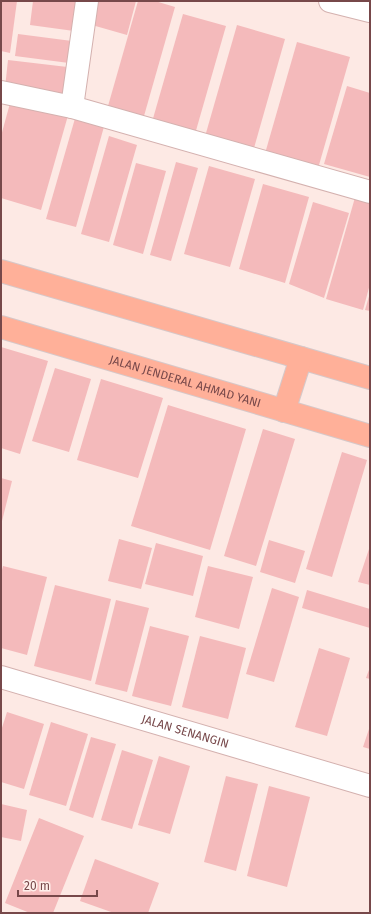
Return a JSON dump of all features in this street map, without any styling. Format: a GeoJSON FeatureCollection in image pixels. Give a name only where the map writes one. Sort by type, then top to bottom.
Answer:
{"type":"FeatureCollection","features":[{"type":"Feature","properties":{"kind":"main road"},"geometry":{"type":"LineString","coordinates":[[1,271],[370,378]]}},
{"type":"Feature","properties":{"kind":"main road","name":"JALAN JENDERAL AHMAD YANI"},"geometry":{"type":"LineString","coordinates":[[1,327],[370,436]]}},
{"type":"Feature","properties":{"kind":"main road"},"geometry":{"type":"LineString","coordinates":[[284,411],[301,358]]}},
{"type":"Feature","properties":{"kind":"street"},"geometry":{"type":"LineString","coordinates":[[72,107],[87,1]]}},
{"type":"Feature","properties":{"kind":"street"},"geometry":{"type":"LineString","coordinates":[[330,1],[370,11]]}},
{"type":"Feature","properties":{"kind":"street"},"geometry":{"type":"LineString","coordinates":[[1,92],[72,107],[370,192]]}},
{"type":"Feature","properties":{"kind":"street","name":"JALAN SENANGIN"},"geometry":{"type":"LineString","coordinates":[[1,677],[370,786]]}},
{"type":"Feature","properties":{"kind":"building"},"geometry":{"type":"Polygon","coordinates":[[[1,1],[17,1],[10,53],[1,51],[1,1]]]}},
{"type":"Feature","properties":{"kind":"building"},"geometry":{"type":"Polygon","coordinates":[[[33,1],[78,1],[74,31],[30,25],[33,1]]]}},
{"type":"Feature","properties":{"kind":"building"},"geometry":{"type":"Polygon","coordinates":[[[99,1],[136,1],[127,35],[92,25],[99,1]]]}},
{"type":"Feature","properties":{"kind":"building"},"geometry":{"type":"Polygon","coordinates":[[[138,1],[155,1],[175,7],[142,123],[106,113],[138,1]]]}},
{"type":"Feature","properties":{"kind":"building"},"geometry":{"type":"Polygon","coordinates":[[[183,14],[226,26],[195,134],[152,122],[183,14]]]}},
{"type":"Feature","properties":{"kind":"building"},"geometry":{"type":"Polygon","coordinates":[[[237,25],[285,39],[252,155],[204,140],[237,25]]]}},
{"type":"Feature","properties":{"kind":"building"},"geometry":{"type":"Polygon","coordinates":[[[18,34],[72,41],[69,63],[15,56],[18,34]]]}},
{"type":"Feature","properties":{"kind":"building"},"geometry":{"type":"Polygon","coordinates":[[[297,42],[350,57],[317,172],[264,157],[297,42]]]}},
{"type":"Feature","properties":{"kind":"building"},"geometry":{"type":"Polygon","coordinates":[[[8,60],[76,68],[72,96],[5,88],[8,60]]]}},
{"type":"Feature","properties":{"kind":"building"},"geometry":{"type":"Polygon","coordinates":[[[347,86],[370,93],[370,177],[324,164],[347,86]]]}},
{"type":"Feature","properties":{"kind":"building"},"geometry":{"type":"Polygon","coordinates":[[[12,96],[69,112],[41,210],[1,198],[1,136],[12,96]]]}},
{"type":"Feature","properties":{"kind":"building"},"geometry":{"type":"Polygon","coordinates":[[[76,115],[105,123],[76,227],[46,219],[76,115]]]}},
{"type":"Feature","properties":{"kind":"building"},"geometry":{"type":"Polygon","coordinates":[[[109,136],[137,145],[109,242],[81,234],[109,136]]]}},
{"type":"Feature","properties":{"kind":"building"},"geometry":{"type":"Polygon","coordinates":[[[176,162],[198,168],[171,261],[150,255],[176,162]]]}},
{"type":"Feature","properties":{"kind":"building"},"geometry":{"type":"Polygon","coordinates":[[[136,163],[166,171],[143,254],[113,245],[136,163]]]}},
{"type":"Feature","properties":{"kind":"building"},"geometry":{"type":"Polygon","coordinates":[[[209,166],[255,179],[230,267],[184,254],[209,166]]]}},
{"type":"Feature","properties":{"kind":"building"},"geometry":{"type":"Polygon","coordinates":[[[263,184],[309,197],[285,283],[239,269],[263,184]]]}},
{"type":"Feature","properties":{"kind":"building"},"geometry":{"type":"Polygon","coordinates":[[[356,194],[370,198],[370,284],[363,310],[326,299],[356,194]]]}},
{"type":"Feature","properties":{"kind":"building"},"geometry":{"type":"Polygon","coordinates":[[[313,202],[349,213],[324,298],[289,284],[313,202]]]}},
{"type":"Feature","properties":{"kind":"building"},"geometry":{"type":"Polygon","coordinates":[[[370,293],[370,311],[365,310],[370,293]]]}},
{"type":"Feature","properties":{"kind":"building"},"geometry":{"type":"Polygon","coordinates":[[[1,347],[48,361],[20,454],[1,448],[1,347]]]}},
{"type":"Feature","properties":{"kind":"building"},"geometry":{"type":"Polygon","coordinates":[[[55,368],[91,379],[69,452],[32,441],[55,368]]]}},
{"type":"Feature","properties":{"kind":"building"},"geometry":{"type":"Polygon","coordinates":[[[101,379],[163,398],[138,478],[77,460],[101,379]]]}},
{"type":"Feature","properties":{"kind":"building"},"geometry":{"type":"Polygon","coordinates":[[[168,405],[246,429],[210,550],[131,526],[168,405]]]}},
{"type":"Feature","properties":{"kind":"building"},"geometry":{"type":"Polygon","coordinates":[[[263,429],[295,439],[256,566],[224,556],[263,429]]]}},
{"type":"Feature","properties":{"kind":"building"},"geometry":{"type":"Polygon","coordinates":[[[342,452],[367,460],[332,577],[306,569],[342,452]]]}},
{"type":"Feature","properties":{"kind":"building"},"geometry":{"type":"Polygon","coordinates":[[[1,478],[12,481],[2,521],[1,521],[1,478]]]}},
{"type":"Feature","properties":{"kind":"building"},"geometry":{"type":"Polygon","coordinates":[[[119,539],[152,548],[141,589],[108,581],[119,539]]]}},
{"type":"Feature","properties":{"kind":"building"},"geometry":{"type":"Polygon","coordinates":[[[269,540],[305,551],[295,583],[260,572],[269,540]]]}},
{"type":"Feature","properties":{"kind":"building"},"geometry":{"type":"Polygon","coordinates":[[[156,543],[203,556],[193,596],[145,584],[156,543]]]}},
{"type":"Feature","properties":{"kind":"building"},"geometry":{"type":"Polygon","coordinates":[[[370,546],[370,585],[358,582],[370,546]]]}},
{"type":"Feature","properties":{"kind":"building"},"geometry":{"type":"Polygon","coordinates":[[[3,566],[47,577],[27,655],[1,648],[1,574],[3,566]]]}},
{"type":"Feature","properties":{"kind":"building"},"geometry":{"type":"Polygon","coordinates":[[[208,566],[253,577],[239,629],[195,617],[208,566]]]}},
{"type":"Feature","properties":{"kind":"building"},"geometry":{"type":"Polygon","coordinates":[[[55,585],[111,599],[91,681],[34,666],[55,585]]]}},
{"type":"Feature","properties":{"kind":"building"},"geometry":{"type":"Polygon","coordinates":[[[272,588],[299,597],[274,682],[246,674],[272,588]]]}},
{"type":"Feature","properties":{"kind":"building"},"geometry":{"type":"Polygon","coordinates":[[[307,590],[370,609],[370,628],[302,608],[307,590]]]}},
{"type":"Feature","properties":{"kind":"building"},"geometry":{"type":"Polygon","coordinates":[[[116,600],[149,608],[127,692],[95,684],[116,600]]]}},
{"type":"Feature","properties":{"kind":"building"},"geometry":{"type":"Polygon","coordinates":[[[150,626],[189,636],[171,706],[132,696],[150,626]]]}},
{"type":"Feature","properties":{"kind":"building"},"geometry":{"type":"Polygon","coordinates":[[[200,636],[246,648],[228,719],[182,707],[200,636]]]}},
{"type":"Feature","properties":{"kind":"building"},"geometry":{"type":"Polygon","coordinates":[[[319,648],[350,658],[327,736],[295,727],[319,648]]]}},
{"type":"Feature","properties":{"kind":"building"},"geometry":{"type":"Polygon","coordinates":[[[370,667],[370,679],[366,678],[370,667]]]}},
{"type":"Feature","properties":{"kind":"building"},"geometry":{"type":"Polygon","coordinates":[[[7,712],[44,724],[24,789],[1,782],[1,731],[7,712]]]}},
{"type":"Feature","properties":{"kind":"building"},"geometry":{"type":"Polygon","coordinates":[[[51,722],[88,734],[66,806],[29,795],[51,722]]]}},
{"type":"Feature","properties":{"kind":"building"},"geometry":{"type":"Polygon","coordinates":[[[370,726],[370,749],[363,747],[370,726]]]}},
{"type":"Feature","properties":{"kind":"building"},"geometry":{"type":"Polygon","coordinates":[[[91,737],[116,744],[93,818],[69,810],[91,737]]]}},
{"type":"Feature","properties":{"kind":"building"},"geometry":{"type":"Polygon","coordinates":[[[122,750],[153,760],[132,829],[101,820],[122,750]]]}},
{"type":"Feature","properties":{"kind":"building"},"geometry":{"type":"Polygon","coordinates":[[[159,756],[190,766],[170,834],[138,825],[159,756]]]}},
{"type":"Feature","properties":{"kind":"building"},"geometry":{"type":"Polygon","coordinates":[[[226,776],[258,784],[236,871],[204,862],[226,776]]]}},
{"type":"Feature","properties":{"kind":"building"},"geometry":{"type":"Polygon","coordinates":[[[269,786],[310,797],[287,887],[247,876],[269,786]]]}},
{"type":"Feature","properties":{"kind":"building"},"geometry":{"type":"Polygon","coordinates":[[[1,804],[27,810],[21,841],[1,837],[1,804]]]}},
{"type":"Feature","properties":{"kind":"building"},"geometry":{"type":"Polygon","coordinates":[[[39,818],[84,836],[53,913],[30,913],[5,903],[39,818]]]}},
{"type":"Feature","properties":{"kind":"building"},"geometry":{"type":"Polygon","coordinates":[[[95,859],[159,883],[148,913],[114,913],[80,901],[95,859]]]}}]}
